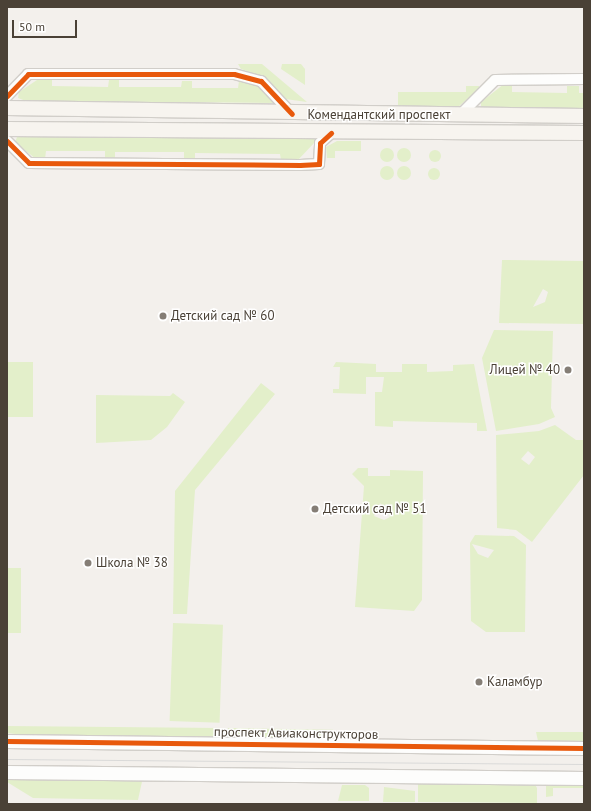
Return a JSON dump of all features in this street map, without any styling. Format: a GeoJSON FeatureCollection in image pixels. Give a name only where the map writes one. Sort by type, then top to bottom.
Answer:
{"type":"FeatureCollection","features":[{"type":"Feature","properties":{"kind":"main road","name":"Комендантский проспект"},"geometry":{"type":"LineString","coordinates":[[7,108],[292,114],[584,116]]}},
{"type":"Feature","properties":{"kind":"main road","name":"Комендантский проспект"},"geometry":{"type":"LineString","coordinates":[[7,129],[331,133],[584,133]]}},
{"type":"Feature","properties":{"kind":"street"},"geometry":{"type":"LineString","coordinates":[[7,96],[28,74],[234,74],[261,81],[292,114]]}},
{"type":"Feature","properties":{"kind":"street"},"geometry":{"type":"LineString","coordinates":[[460,115],[495,80],[584,79]]}},
{"type":"Feature","properties":{"kind":"street"},"geometry":{"type":"LineString","coordinates":[[7,141],[29,163],[300,165],[319,164],[320,143],[331,133]]}},
{"type":"Feature","properties":{"kind":"street","name":"проспект Авиаконструкторов"},"geometry":{"type":"LineString","coordinates":[[7,741],[584,748]]}},
{"type":"Feature","properties":{"kind":"street"},"geometry":{"type":"LineString","coordinates":[[7,772],[584,778]]}},
{"type":"Feature","properties":{"kind":"green space"},"geometry":{"type":"Polygon","coordinates":[[[238,64],[262,64],[307,102],[285,99],[264,77],[241,69],[238,64]]]}},
{"type":"Feature","properties":{"kind":"green space"},"geometry":{"type":"Polygon","coordinates":[[[282,64],[301,64],[305,69],[305,85],[281,69],[282,64]]]}},
{"type":"Feature","properties":{"kind":"green space"},"geometry":{"type":"Polygon","coordinates":[[[40,78],[52,79],[52,86],[108,87],[109,80],[119,80],[119,87],[181,87],[182,81],[192,81],[192,88],[238,88],[239,81],[246,81],[258,85],[273,103],[26,101],[18,98],[19,92],[40,78]]]}},
{"type":"Feature","properties":{"kind":"green space"},"geometry":{"type":"Polygon","coordinates":[[[504,84],[512,84],[512,92],[567,93],[567,86],[579,86],[579,93],[584,93],[584,109],[481,107],[481,102],[504,84]]]}},
{"type":"Feature","properties":{"kind":"green space"},"geometry":{"type":"Polygon","coordinates":[[[466,86],[479,86],[479,89],[458,107],[398,107],[398,92],[466,92],[466,86]]]}},
{"type":"Feature","properties":{"kind":"green space"},"geometry":{"type":"Polygon","coordinates":[[[18,135],[314,138],[315,142],[298,160],[281,160],[280,154],[195,153],[195,160],[184,160],[184,152],[115,152],[115,158],[105,158],[105,151],[46,151],[45,159],[36,159],[15,142],[18,135]]]}},
{"type":"Feature","properties":{"kind":"green space"},"geometry":{"type":"Polygon","coordinates":[[[337,141],[361,141],[361,151],[335,151],[335,158],[327,158],[326,147],[337,141]]]}},
{"type":"Feature","properties":{"kind":"green space"},"geometry":{"type":"Polygon","coordinates":[[[387,148],[392,150],[394,155],[392,160],[387,162],[382,160],[380,155],[382,150],[387,148]]]}},
{"type":"Feature","properties":{"kind":"green space"},"geometry":{"type":"Polygon","coordinates":[[[404,148],[409,150],[411,155],[409,160],[404,162],[399,160],[397,155],[399,150],[404,148]]]}},
{"type":"Feature","properties":{"kind":"green space"},"geometry":{"type":"Polygon","coordinates":[[[437,150],[440,151],[440,161],[433,162],[430,161],[429,154],[430,151],[437,150]]]}},
{"type":"Feature","properties":{"kind":"green space"},"geometry":{"type":"Polygon","coordinates":[[[387,166],[392,168],[394,173],[392,178],[387,180],[382,178],[380,173],[382,168],[387,166]]]}},
{"type":"Feature","properties":{"kind":"green space"},"geometry":{"type":"Polygon","coordinates":[[[404,166],[409,168],[411,173],[409,178],[404,180],[399,178],[397,173],[399,168],[404,166]]]}},
{"type":"Feature","properties":{"kind":"green space"},"geometry":{"type":"Polygon","coordinates":[[[436,168],[439,169],[439,179],[432,180],[429,179],[428,172],[429,169],[436,168]]]}},
{"type":"Feature","properties":{"kind":"green space"},"geometry":{"type":"Polygon","coordinates":[[[502,260],[584,261],[584,324],[499,323],[502,260]],[[543,289],[533,307],[545,302],[548,292],[543,289]]]}},
{"type":"Feature","properties":{"kind":"green space"},"geometry":{"type":"Polygon","coordinates":[[[494,330],[553,331],[551,408],[555,417],[539,424],[496,431],[482,358],[494,330]]]}},
{"type":"Feature","properties":{"kind":"green space"},"geometry":{"type":"Polygon","coordinates":[[[7,362],[33,362],[33,417],[7,417],[7,362]]]}},
{"type":"Feature","properties":{"kind":"green space"},"geometry":{"type":"Polygon","coordinates":[[[336,362],[376,364],[376,372],[402,372],[402,364],[427,364],[427,372],[453,371],[453,365],[474,364],[487,431],[477,431],[477,423],[393,421],[393,427],[375,426],[375,392],[382,392],[384,377],[366,377],[366,394],[333,393],[333,389],[339,389],[340,367],[333,367],[336,362]]]}},
{"type":"Feature","properties":{"kind":"green space"},"geometry":{"type":"Polygon","coordinates":[[[261,383],[275,394],[195,490],[187,614],[173,614],[175,491],[261,383]]]}},
{"type":"Feature","properties":{"kind":"green space"},"geometry":{"type":"Polygon","coordinates":[[[173,393],[185,402],[167,427],[151,440],[96,443],[96,395],[170,396],[173,393]]]}},
{"type":"Feature","properties":{"kind":"green space"},"geometry":{"type":"Polygon","coordinates":[[[555,425],[576,440],[584,440],[584,475],[532,542],[516,530],[497,528],[496,435],[539,431],[555,425]],[[528,451],[521,459],[529,465],[535,457],[528,451]]]}},
{"type":"Feature","properties":{"kind":"green space"},"geometry":{"type":"Polygon","coordinates":[[[358,468],[368,468],[368,476],[390,476],[390,470],[423,471],[422,600],[414,611],[355,607],[364,486],[352,474],[358,468]],[[380,503],[374,516],[384,520],[390,517],[380,503]]]}},
{"type":"Feature","properties":{"kind":"green space"},"geometry":{"type":"Polygon","coordinates":[[[475,535],[514,536],[526,545],[525,632],[486,632],[471,621],[470,543],[475,535]],[[472,544],[478,554],[488,558],[494,550],[472,544]]]}},
{"type":"Feature","properties":{"kind":"green space"},"geometry":{"type":"Polygon","coordinates":[[[7,568],[21,568],[21,633],[7,633],[7,568]]]}},
{"type":"Feature","properties":{"kind":"green space"},"geometry":{"type":"Polygon","coordinates":[[[173,623],[223,625],[220,723],[170,721],[173,623]]]}},
{"type":"Feature","properties":{"kind":"green space"},"geometry":{"type":"Polygon","coordinates":[[[7,726],[220,728],[217,738],[39,737],[7,733],[7,726]]]}},
{"type":"Feature","properties":{"kind":"green space"},"geometry":{"type":"Polygon","coordinates":[[[228,728],[333,730],[333,741],[228,739],[228,728]]]}},
{"type":"Feature","properties":{"kind":"green space"},"geometry":{"type":"Polygon","coordinates":[[[536,732],[584,732],[584,742],[538,741],[536,732]]]}},
{"type":"Feature","properties":{"kind":"green space"},"geometry":{"type":"Polygon","coordinates":[[[37,776],[143,777],[138,800],[33,798],[7,782],[7,779],[37,776]]]}},
{"type":"Feature","properties":{"kind":"green space"},"geometry":{"type":"Polygon","coordinates":[[[424,780],[533,781],[537,788],[537,803],[418,802],[418,784],[424,784],[424,780]]]}},
{"type":"Feature","properties":{"kind":"green space"},"geometry":{"type":"Polygon","coordinates":[[[546,781],[584,781],[584,788],[553,788],[553,796],[546,797],[546,781]]]}},
{"type":"Feature","properties":{"kind":"green space"},"geometry":{"type":"Polygon","coordinates":[[[342,785],[365,785],[369,788],[369,801],[338,801],[342,785]]]}},
{"type":"Feature","properties":{"kind":"green space"},"geometry":{"type":"Polygon","coordinates":[[[384,787],[415,791],[415,802],[383,802],[384,787]]]}},
{"type":"Feature","properties":{"kind":"tram line"},"geometry":{"type":"LineString","coordinates":[[7,759],[584,764]]}},
{"type":"Feature","properties":{"kind":"cycle path"},"geometry":{"type":"LineString","coordinates":[[7,96],[28,74],[234,74],[261,81],[292,114]]}},
{"type":"Feature","properties":{"kind":"cycle path"},"geometry":{"type":"LineString","coordinates":[[7,141],[29,163],[300,165],[319,164],[320,143],[331,133]]}},
{"type":"Feature","properties":{"kind":"cycle path"},"geometry":{"type":"LineString","coordinates":[[7,741],[584,748]]}},
{"type":"Feature","properties":{"kind":"place","name":"Детский сад № 60"},"geometry":{"type":"Point","coordinates":[163,316]}},
{"type":"Feature","properties":{"kind":"place","name":"Лицей № 40"},"geometry":{"type":"Point","coordinates":[568,370]}},
{"type":"Feature","properties":{"kind":"place","name":"Детский сад № 51"},"geometry":{"type":"Point","coordinates":[315,509]}},
{"type":"Feature","properties":{"kind":"place","name":"Школа № 38"},"geometry":{"type":"Point","coordinates":[88,563]}},
{"type":"Feature","properties":{"kind":"place","name":"Каламбур"},"geometry":{"type":"Point","coordinates":[479,682]}}]}
